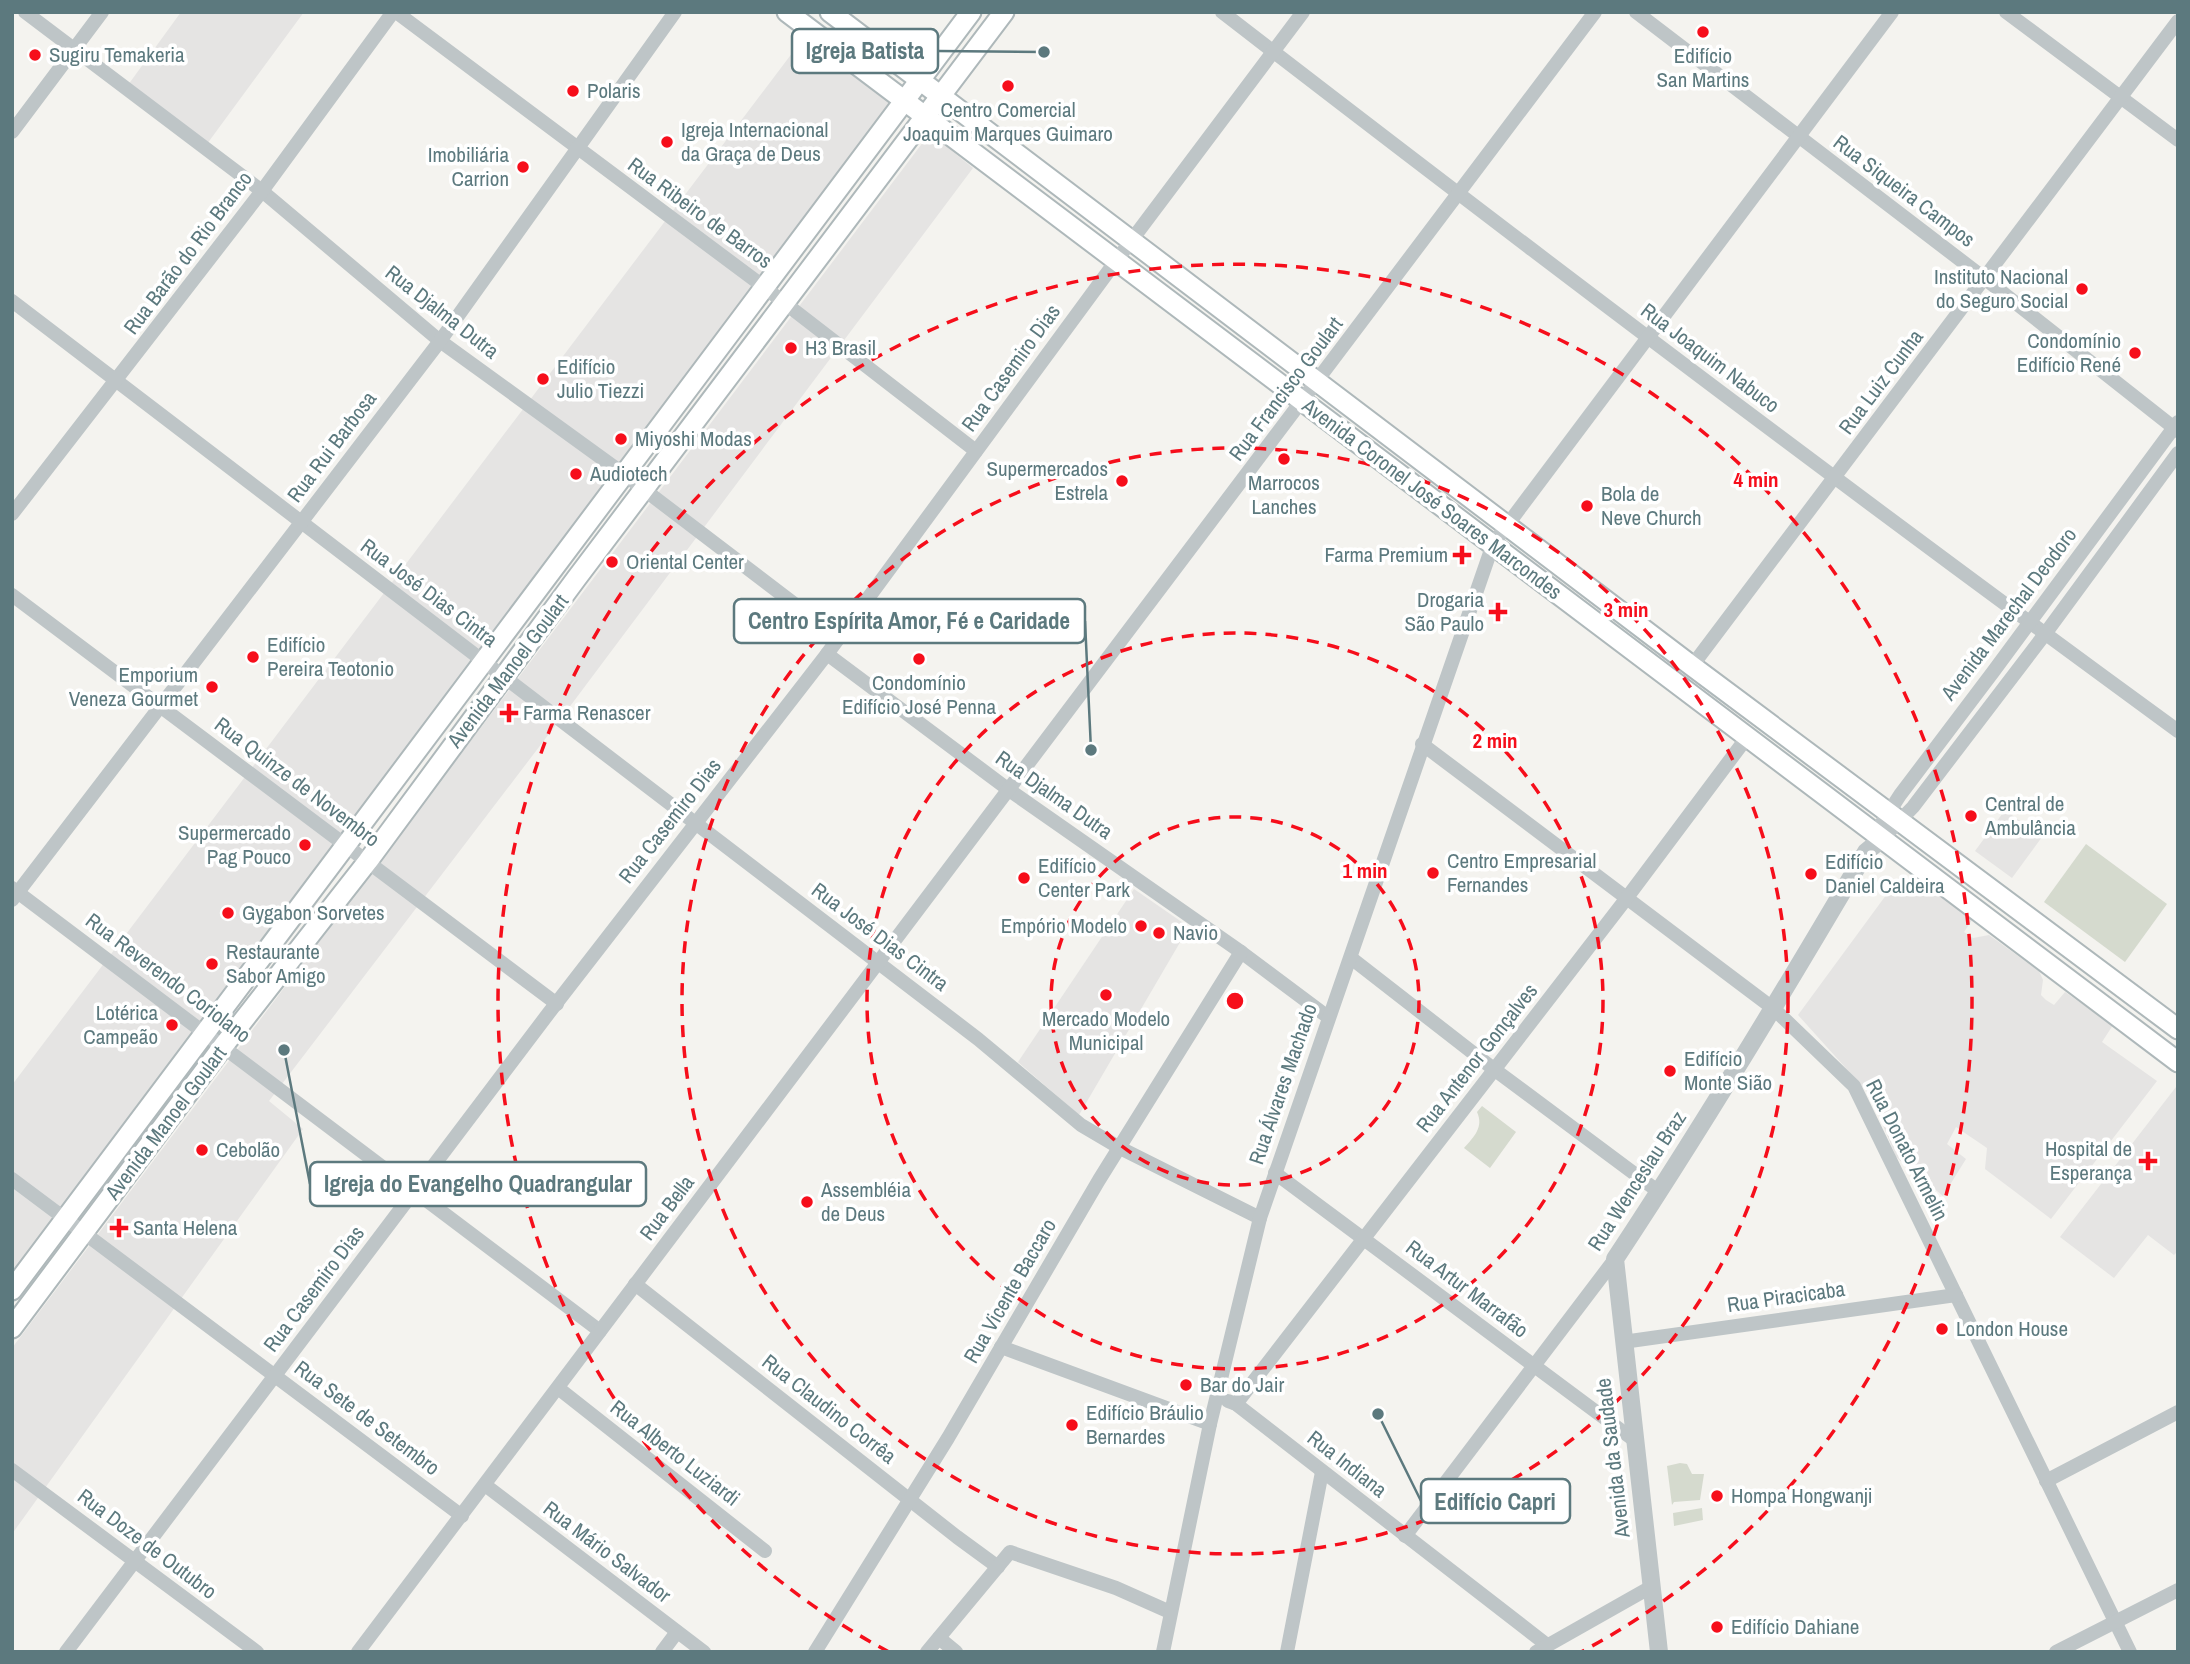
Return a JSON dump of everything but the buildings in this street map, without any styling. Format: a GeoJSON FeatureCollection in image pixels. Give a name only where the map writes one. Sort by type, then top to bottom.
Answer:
{"type":"FeatureCollection","features":[{"type":"Feature","properties":{"kind":"main road","name":"Avenida Coronel José Soares Marcondes"},"geometry":{"type":"LineString","coordinates":[[787,12],[2178,1062]]}},
{"type":"Feature","properties":{"kind":"main road","name":"Avenida Coronel José Soares Marcondes"},"geometry":{"type":"LineString","coordinates":[[830,12],[1686,661],[2178,1029]]}},
{"type":"Feature","properties":{"kind":"main road","name":"Avenida Manoel Goulart"},"geometry":{"type":"LineString","coordinates":[[12,1290],[971,12]]}},
{"type":"Feature","properties":{"kind":"main road","name":"Avenida Manoel Goulart"},"geometry":{"type":"LineString","coordinates":[[12,1328],[223,1045],[368,861],[503,676],[1004,12]]}},
{"type":"Feature","properties":{"kind":"main road"},"geometry":{"type":"LineString","coordinates":[[1665,674],[1686,661]]}},
{"type":"Feature","properties":{"kind":"street","name":"Rua Djalma Dutra"},"geometry":{"type":"LineString","coordinates":[[25,12],[262,191],[440,341],[644,489],[839,638]]}},
{"type":"Feature","properties":{"kind":"street"},"geometry":{"type":"LineString","coordinates":[[12,132],[102,12]]}},
{"type":"Feature","properties":{"kind":"street","name":"Rua Ribeiro de Barros"},"geometry":{"type":"LineString","coordinates":[[394,12],[764,286],[976,451]]}},
{"type":"Feature","properties":{"kind":"street","name":"Rua Barão do Rio Branco"},"geometry":{"type":"LineString","coordinates":[[12,514],[262,191],[394,12]]}},
{"type":"Feature","properties":{"kind":"street","name":"Rua Rui Barbosa"},"geometry":{"type":"LineString","coordinates":[[14,893],[161,706],[440,341],[674,12]]}},
{"type":"Feature","properties":{"kind":"street","name":"Rua Joaquim Nabuco"},"geometry":{"type":"LineString","coordinates":[[1223,12],[1647,338],[2029,624],[2178,731]]}},
{"type":"Feature","properties":{"kind":"street","name":"Rua Casemiro Dias"},"geometry":{"type":"LineString","coordinates":[[66,1652],[557,1003],[827,654],[1115,261],[1303,12]]}},
{"type":"Feature","properties":{"kind":"street","name":"Rua Francisco Goulart"},"geometry":{"type":"LineString","coordinates":[[1009,790],[1595,12]]}},
{"type":"Feature","properties":{"kind":"street","name":"Rua Siqueira Campos"},"geometry":{"type":"LineString","coordinates":[[1636,12],[2176,427]]}},
{"type":"Feature","properties":{"kind":"street","name":"Rua Álvares Machado"},"geometry":{"type":"LineString","coordinates":[[1163,1652],[1210,1424],[1260,1217],[1493,544],[1892,12]]}},
{"type":"Feature","properties":{"kind":"street"},"geometry":{"type":"LineString","coordinates":[[2006,12],[2178,140]]}},
{"type":"Feature","properties":{"kind":"street","name":"Rua Luiz Cunha"},"geometry":{"type":"LineString","coordinates":[[1686,661],[1836,477],[2178,21]]}},
{"type":"Feature","properties":{"kind":"street","name":"Rua José Dias Cintra"},"geometry":{"type":"LineString","coordinates":[[12,301],[978,1039],[1081,1125],[1121,1148],[1260,1217]]}},
{"type":"Feature","properties":{"kind":"street","name":"Avenida Marechal Deodoro"},"geometry":{"type":"LineString","coordinates":[[1894,817],[2029,624],[2176,427]]}},
{"type":"Feature","properties":{"kind":"street","name":"Avenida Marechal Deodoro"},"geometry":{"type":"LineString","coordinates":[[1880,835],[2045,634],[2178,453]]}},
{"type":"Feature","properties":{"kind":"street","name":"Rua Quinze de Novembro"},"geometry":{"type":"LineString","coordinates":[[12,595],[557,1003]]}},
{"type":"Feature","properties":{"kind":"street","name":"Rua Djalma Dutra"},"geometry":{"type":"LineString","coordinates":[[827,654],[1009,790],[1241,952],[1328,1017]]}},
{"type":"Feature","properties":{"kind":"street","name":"Rua Antenor Gonçalves"},"geometry":{"type":"LineString","coordinates":[[1236,1404],[1495,1070],[1748,736]]}},
{"type":"Feature","properties":{"kind":"street","name":"Rua Donato Armelin"},"geometry":{"type":"LineString","coordinates":[[1422,744],[1774,1009],[1854,1086],[2130,1652]]}},
{"type":"Feature","properties":{"kind":"street","name":"Rua Bella"},"geometry":{"type":"LineString","coordinates":[[358,1652],[1009,790]]}},
{"type":"Feature","properties":{"kind":"street","name":"Rua Wenceslau Braz"},"geometry":{"type":"LineString","coordinates":[[1405,1536],[1615,1259],[1774,1009],[1866,852],[1880,835]]}},
{"type":"Feature","properties":{"kind":"street","name":"Rua Reverendo Coriolano"},"geometry":{"type":"LineString","coordinates":[[14,893],[223,1045],[600,1331]]}},
{"type":"Feature","properties":{"kind":"street","name":"Rua Vicente Baccaro"},"geometry":{"type":"LineString","coordinates":[[815,1652],[910,1500],[1241,952]]}},
{"type":"Feature","properties":{"kind":"street"},"geometry":{"type":"LineString","coordinates":[[1351,958],[1659,1192]]}},
{"type":"Feature","properties":{"kind":"street","name":"Rua Artur Marrafão"},"geometry":{"type":"LineString","coordinates":[[1275,1173],[1634,1440]]}},
{"type":"Feature","properties":{"kind":"street","name":"Rua Sete de Setembro"},"geometry":{"type":"LineString","coordinates":[[12,1179],[462,1516]]}},
{"type":"Feature","properties":{"kind":"street","name":"Avenida da Saudade"},"geometry":{"type":"LineString","coordinates":[[1615,1259],[1622,1342],[1659,1652]]}},
{"type":"Feature","properties":{"kind":"street","name":"Rua Claudino Corrêa"},"geometry":{"type":"LineString","coordinates":[[635,1284],[998,1567]]}},
{"type":"Feature","properties":{"kind":"street","name":"Rua Piracicaba"},"geometry":{"type":"LineString","coordinates":[[1622,1342],[1956,1295]]}},
{"type":"Feature","properties":{"kind":"street"},"geometry":{"type":"LineString","coordinates":[[1001,1347],[1210,1424]]}},
{"type":"Feature","properties":{"kind":"street","name":"Rua Alberto Luziardi"},"geometry":{"type":"LineString","coordinates":[[558,1388],[765,1551]]}},
{"type":"Feature","properties":{"kind":"street","name":"Rua Indiana"},"geometry":{"type":"LineString","coordinates":[[1217,1397],[1236,1404],[1405,1536],[1542,1649]]}},
{"type":"Feature","properties":{"kind":"street"},"geometry":{"type":"LineString","coordinates":[[2046,1481],[2178,1412]]}},
{"type":"Feature","properties":{"kind":"street","name":"Rua Doze de Outubro"},"geometry":{"type":"LineString","coordinates":[[12,1469],[257,1652]]}},
{"type":"Feature","properties":{"kind":"street"},"geometry":{"type":"LineString","coordinates":[[1287,1652],[1322,1472]]}},
{"type":"Feature","properties":{"kind":"street","name":"Rua Mário Salvador"},"geometry":{"type":"LineString","coordinates":[[485,1485],[704,1652]]}},
{"type":"Feature","properties":{"kind":"street"},"geometry":{"type":"LineString","coordinates":[[927,1652],[1010,1552],[1116,1588],[1170,1612]]}},
{"type":"Feature","properties":{"kind":"street"},"geometry":{"type":"LineString","coordinates":[[1542,1649],[1651,1587]]}},
{"type":"Feature","properties":{"kind":"street"},"geometry":{"type":"LineString","coordinates":[[2056,1652],[2178,1590]]}},
{"type":"Feature","properties":{"kind":"street"},"geometry":{"type":"LineString","coordinates":[[662,1652],[677,1632]]}},
{"type":"Feature","properties":{"kind":"street"},"geometry":{"type":"LineString","coordinates":[[939,1638],[956,1652]]}},
{"type":"Feature","properties":{"kind":"shaded area"},"geometry":{"type":"Polygon","coordinates":[[[181,12],[304,12],[207,144],[128,85],[181,12]]]}},
{"type":"Feature","properties":{"kind":"shaded area"},"geometry":{"type":"Polygon","coordinates":[[[805,36],[891,103],[12,1277],[12,1085],[805,36]]]}},
{"type":"Feature","properties":{"kind":"shaded area"},"geometry":{"type":"Polygon","coordinates":[[[930,133],[973,168],[568,709],[269,1101],[303,1129],[12,1534],[12,1348],[930,133]]]}},
{"type":"Feature","properties":{"kind":"shaded area"},"geometry":{"type":"Polygon","coordinates":[[[2005,810],[2042,837],[2012,878],[1975,851],[2005,810]]]}},
{"type":"Feature","properties":{"kind":"shaded area"},"geometry":{"type":"Polygon","coordinates":[[[2086,844],[2167,904],[2125,962],[2044,902],[2086,844]]]}},
{"type":"Feature","properties":{"kind":"shaded area"},"geometry":{"type":"Polygon","coordinates":[[[1917,877],[1972,920],[1964,932],[1973,938],[1989,935],[2039,971],[2043,980],[2041,995],[2046,1000],[2054,1005],[2065,992],[2113,1025],[2102,1042],[2157,1081],[2051,1219],[1985,1169],[1987,1148],[1956,1127],[1947,1144],[1966,1159],[1943,1196],[1896,1157],[1871,1096],[1798,1015],[1892,887],[1917,877]]]}},
{"type":"Feature","properties":{"kind":"shaded area","name":"Mercado Modelo Municipal"},"geometry":{"type":"Polygon","coordinates":[[[1134,889],[1189,927],[1079,1115],[1018,1062],[1134,889]]]}},
{"type":"Feature","properties":{"kind":"shaded area","name":"Hospital de Esperança"},"geometry":{"type":"Polygon","coordinates":[[[2176,1087],[2178,1251],[2174,1255],[2148,1235],[2114,1278],[2060,1237],[2176,1087]]]}},
{"type":"Feature","properties":{"kind":"shaded area"},"geometry":{"type":"Polygon","coordinates":[[[1482,1106],[1516,1132],[1490,1168],[1464,1148],[1477,1132],[1477,1112],[1482,1106]]]}},
{"type":"Feature","properties":{"kind":"shaded area"},"geometry":{"type":"Polygon","coordinates":[[[1687,1464],[1692,1474],[1704,1474],[1700,1500],[1674,1502],[1672,1505],[1667,1466],[1687,1464]]]}},
{"type":"Feature","properties":{"kind":"shaded area"},"geometry":{"type":"Polygon","coordinates":[[[1702,1508],[1703,1520],[1674,1526],[1673,1513],[1702,1508]]]}},
{"type":"Feature","properties":{"kind":"place","name":"Edifício San Martins"},"geometry":{"type":"Point","coordinates":[1703,32]}},
{"type":"Feature","properties":{"kind":"place","name":"Igreja Batista"},"geometry":{"type":"Point","coordinates":[1044,52]}},
{"type":"Feature","properties":{"kind":"place","name":"Sugiru Temakeria"},"geometry":{"type":"Point","coordinates":[35,55]}},
{"type":"Feature","properties":{"kind":"place","name":"Centro Comercial Joaquim Marques Guimaro"},"geometry":{"type":"Point","coordinates":[1008,86]}},
{"type":"Feature","properties":{"kind":"place","name":"Polaris"},"geometry":{"type":"Point","coordinates":[573,91]}},
{"type":"Feature","properties":{"kind":"place","name":"Igreja Internacional da Graça de Deus"},"geometry":{"type":"Point","coordinates":[667,142]}},
{"type":"Feature","properties":{"kind":"place","name":"Imobiliária Carrion"},"geometry":{"type":"Point","coordinates":[523,167]}},
{"type":"Feature","properties":{"kind":"place","name":"Instituto Nacional do Seguro Social"},"geometry":{"type":"Point","coordinates":[2082,289]}},
{"type":"Feature","properties":{"kind":"place","name":"H3 Brasil"},"geometry":{"type":"Point","coordinates":[791,348]}},
{"type":"Feature","properties":{"kind":"place","name":"Condomínio Edifício René"},"geometry":{"type":"Point","coordinates":[2135,353]}},
{"type":"Feature","properties":{"kind":"place","name":"Edifício Julio Tiezzi"},"geometry":{"type":"Point","coordinates":[543,379]}},
{"type":"Feature","properties":{"kind":"place","name":"Miyoshi Modas"},"geometry":{"type":"Point","coordinates":[621,439]}},
{"type":"Feature","properties":{"kind":"place","name":"Marrocos Lanches"},"geometry":{"type":"Point","coordinates":[1284,459]}},
{"type":"Feature","properties":{"kind":"place","name":"Audiotech"},"geometry":{"type":"Point","coordinates":[576,474]}},
{"type":"Feature","properties":{"kind":"place","name":"Supermercados Estrela"},"geometry":{"type":"Point","coordinates":[1122,481]}},
{"type":"Feature","properties":{"kind":"place","name":"Bola de Neve Church"},"geometry":{"type":"Point","coordinates":[1587,506]}},
{"type":"Feature","properties":{"kind":"place","name":"Farma Premium"},"geometry":{"type":"Point","coordinates":[1462,555]}},
{"type":"Feature","properties":{"kind":"place","name":"Oriental Center"},"geometry":{"type":"Point","coordinates":[612,562]}},
{"type":"Feature","properties":{"kind":"place","name":"Drogaria São Paulo"},"geometry":{"type":"Point","coordinates":[1498,612]}},
{"type":"Feature","properties":{"kind":"place","name":"Edifício Pereira Teotonio"},"geometry":{"type":"Point","coordinates":[253,657]}},
{"type":"Feature","properties":{"kind":"place","name":"Condomínio Edifício José Penna"},"geometry":{"type":"Point","coordinates":[919,659]}},
{"type":"Feature","properties":{"kind":"place","name":"Emporium Veneza Gourmet"},"geometry":{"type":"Point","coordinates":[212,687]}},
{"type":"Feature","properties":{"kind":"place","name":"Farma Renascer"},"geometry":{"type":"Point","coordinates":[509,713]}},
{"type":"Feature","properties":{"kind":"place","name":"Centro Espírita Amor, Fé e Caridade"},"geometry":{"type":"Point","coordinates":[1091,750]}},
{"type":"Feature","properties":{"kind":"place","name":"Central de Ambulância"},"geometry":{"type":"Point","coordinates":[1971,816]}},
{"type":"Feature","properties":{"kind":"place","name":"Supermercado Pag Pouco"},"geometry":{"type":"Point","coordinates":[305,845]}},
{"type":"Feature","properties":{"kind":"place","name":"Centro Empresarial Fernandes"},"geometry":{"type":"Point","coordinates":[1433,873]}},
{"type":"Feature","properties":{"kind":"place","name":"Edifício Daniel Caldeira"},"geometry":{"type":"Point","coordinates":[1811,874]}},
{"type":"Feature","properties":{"kind":"place","name":"Edifício Center Park"},"geometry":{"type":"Point","coordinates":[1024,878]}},
{"type":"Feature","properties":{"kind":"place","name":"Gygabon Sorvetes"},"geometry":{"type":"Point","coordinates":[228,913]}},
{"type":"Feature","properties":{"kind":"place","name":"Empório Modelo"},"geometry":{"type":"Point","coordinates":[1141,926]}},
{"type":"Feature","properties":{"kind":"place","name":"Navio"},"geometry":{"type":"Point","coordinates":[1159,933]}},
{"type":"Feature","properties":{"kind":"place","name":"Restaurante Sabor Amigo"},"geometry":{"type":"Point","coordinates":[212,964]}},
{"type":"Feature","properties":{"kind":"place","name":"Mercado Modelo Municipal"},"geometry":{"type":"Point","coordinates":[1106,995]}},
{"type":"Feature","properties":{"kind":"place","name":"Lotérica Campeão"},"geometry":{"type":"Point","coordinates":[172,1025]}},
{"type":"Feature","properties":{"kind":"place","name":"Igreja do Evangelho Quadrangular"},"geometry":{"type":"Point","coordinates":[284,1050]}},
{"type":"Feature","properties":{"kind":"place","name":"Edifício Monte Sião"},"geometry":{"type":"Point","coordinates":[1670,1071]}},
{"type":"Feature","properties":{"kind":"place","name":"Cebolão"},"geometry":{"type":"Point","coordinates":[202,1150]}},
{"type":"Feature","properties":{"kind":"place","name":"Hospital de Esperança"},"geometry":{"type":"Point","coordinates":[2148,1161]}},
{"type":"Feature","properties":{"kind":"place","name":"Assembléia de Deus"},"geometry":{"type":"Point","coordinates":[807,1202]}},
{"type":"Feature","properties":{"kind":"place","name":"Santa Helena"},"geometry":{"type":"Point","coordinates":[119,1228]}},
{"type":"Feature","properties":{"kind":"place","name":"London House"},"geometry":{"type":"Point","coordinates":[1942,1329]}},
{"type":"Feature","properties":{"kind":"place","name":"Bar do Jair"},"geometry":{"type":"Point","coordinates":[1186,1385]}},
{"type":"Feature","properties":{"kind":"place","name":"Edifício Capri"},"geometry":{"type":"Point","coordinates":[1378,1414]}},
{"type":"Feature","properties":{"kind":"place","name":"Edifício Bráulio Bernardes"},"geometry":{"type":"Point","coordinates":[1072,1425]}},
{"type":"Feature","properties":{"kind":"place","name":"Hompa Hongwanji"},"geometry":{"type":"Point","coordinates":[1717,1496]}},
{"type":"Feature","properties":{"kind":"place","name":"Edifício Dahiane"},"geometry":{"type":"Point","coordinates":[1717,1627]}}]}
